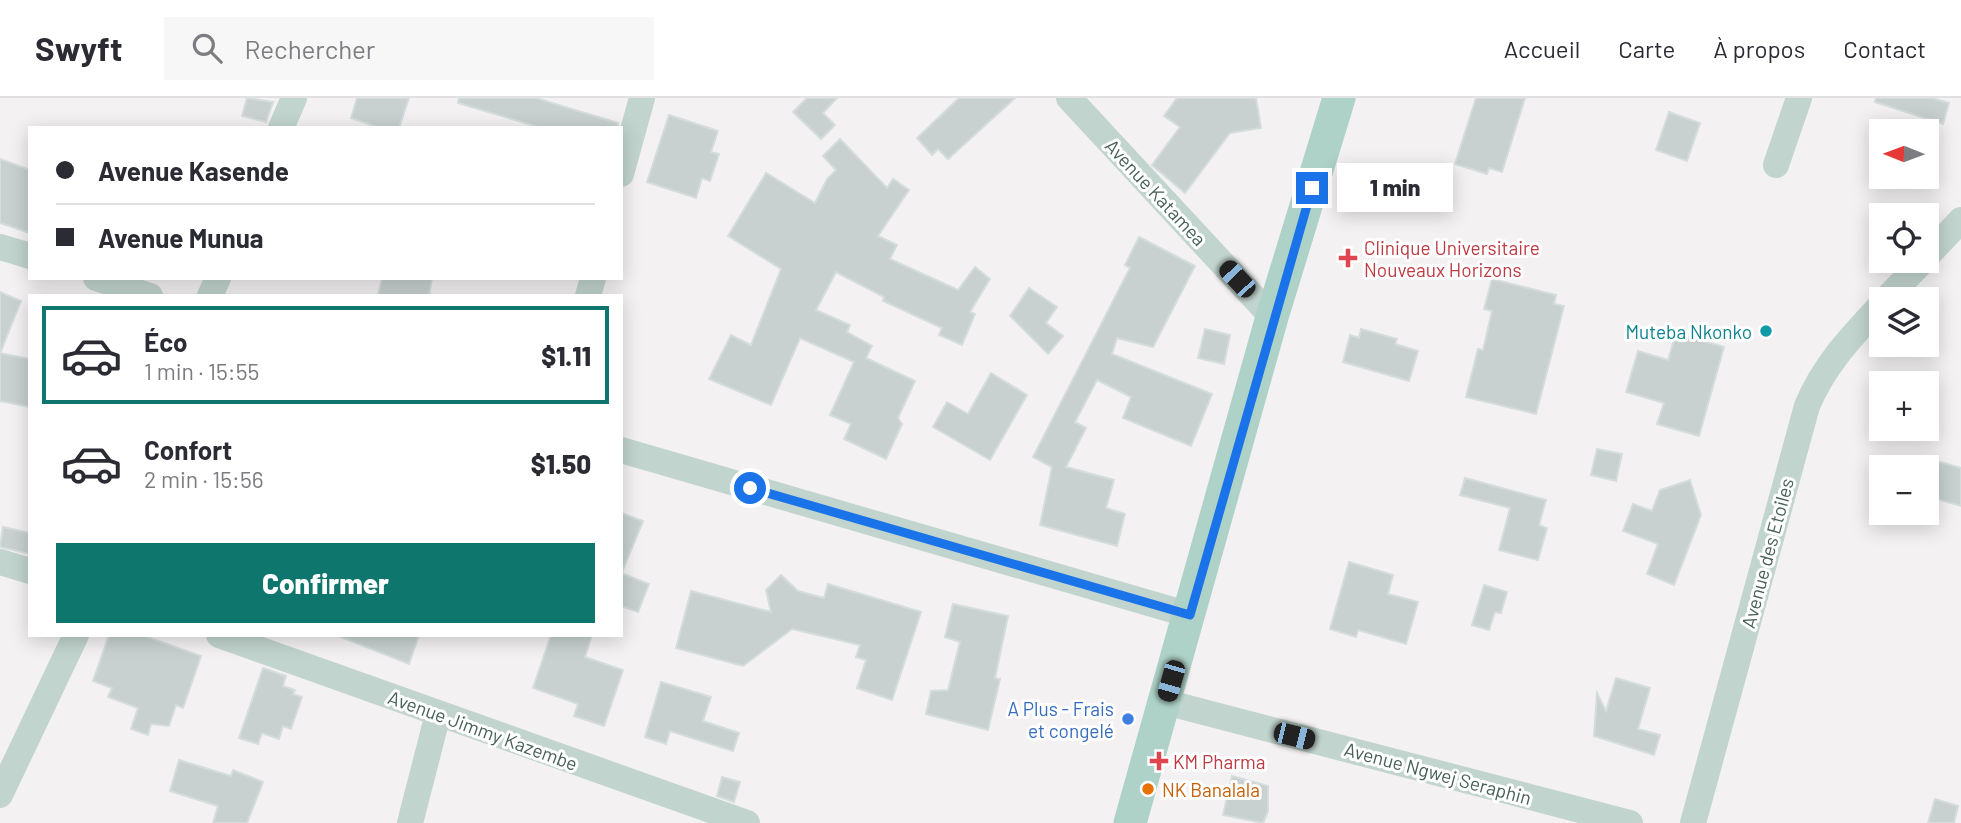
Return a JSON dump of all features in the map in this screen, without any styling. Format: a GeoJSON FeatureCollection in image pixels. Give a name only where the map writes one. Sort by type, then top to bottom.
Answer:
{"type":"FeatureCollection","features":[{"type":"Feature","properties":{"kind":"main road"},"geometry":{"type":"LineString","coordinates":[[1130,823],[1331,102]]}},
{"type":"Feature","properties":{"kind":"street"},"geometry":{"type":"LineString","coordinates":[[282,126],[294,98]]}},
{"type":"Feature","properties":{"kind":"street"},"geometry":{"type":"LineString","coordinates":[[623,167],[642,98]]}},
{"type":"Feature","properties":{"kind":"street","name":"Avenue Katamea"},"geometry":{"type":"LineString","coordinates":[[1069,98],[1272,317]]}},
{"type":"Feature","properties":{"kind":"street"},"geometry":{"type":"LineString","coordinates":[[1776,165],[1798,98]]}},
{"type":"Feature","properties":{"kind":"street"},"geometry":{"type":"LineString","coordinates":[[1939,245],[1957,229]]}},
{"type":"Feature","properties":{"kind":"street"},"geometry":{"type":"LineString","coordinates":[[0,247],[28,255]]}},
{"type":"Feature","properties":{"kind":"street"},"geometry":{"type":"LineString","coordinates":[[1898,287],[1911,273]]}},
{"type":"Feature","properties":{"kind":"street"},"geometry":{"type":"LineString","coordinates":[[102,280],[144,294]]}},
{"type":"Feature","properties":{"kind":"street","name":"Avenue des Etoiles"},"geometry":{"type":"LineString","coordinates":[[1693,823],[1807,406],[1818,378],[1837,352],[1869,318]]}},
{"type":"Feature","properties":{"kind":"street"},"geometry":{"type":"LineString","coordinates":[[623,451],[1190,615]]}},
{"type":"Feature","properties":{"kind":"street"},"geometry":{"type":"LineString","coordinates":[[0,562],[28,570]]}},
{"type":"Feature","properties":{"kind":"street"},"geometry":{"type":"LineString","coordinates":[[0,796],[75,637]]}},
{"type":"Feature","properties":{"kind":"street","name":"Avenue Jimmy Kazembe"},"geometry":{"type":"LineString","coordinates":[[225,637],[747,823]]}},
{"type":"Feature","properties":{"kind":"street","name":"Avenue Ngwej Seraphin"},"geometry":{"type":"LineString","coordinates":[[1165,702],[1630,823]]}},
{"type":"Feature","properties":{"kind":"street"},"geometry":{"type":"LineString","coordinates":[[410,823],[438,714]]}},
{"type":"Feature","properties":{"kind":"building"},"geometry":{"type":"Polygon","coordinates":[[[247,98],[273,102],[266,122],[242,116],[247,98]]]}},
{"type":"Feature","properties":{"kind":"building"},"geometry":{"type":"Polygon","coordinates":[[[357,98],[409,98],[400,126],[374,126],[351,118],[357,98]]]}},
{"type":"Feature","properties":{"kind":"building"},"geometry":{"type":"Polygon","coordinates":[[[459,98],[536,98],[618,123],[618,126],[535,126],[458,103],[459,98]]]}},
{"type":"Feature","properties":{"kind":"building"},"geometry":{"type":"Polygon","coordinates":[[[807,98],[837,98],[823,113],[835,125],[821,139],[793,112],[807,98]]]}},
{"type":"Feature","properties":{"kind":"building"},"geometry":{"type":"Polygon","coordinates":[[[959,98],[1015,98],[948,159],[938,149],[932,155],[917,138],[959,98]]]}},
{"type":"Feature","properties":{"kind":"building"},"geometry":{"type":"Polygon","coordinates":[[[1177,98],[1256,98],[1261,128],[1230,133],[1185,193],[1152,165],[1180,127],[1164,116],[1177,98]]]}},
{"type":"Feature","properties":{"kind":"building"},"geometry":{"type":"Polygon","coordinates":[[[1476,98],[1525,98],[1502,172],[1489,168],[1487,174],[1455,164],[1476,98]]]}},
{"type":"Feature","properties":{"kind":"building"},"geometry":{"type":"Polygon","coordinates":[[[1876,98],[1932,98],[1949,103],[1943,124],[1939,123],[1939,119],[1928,119],[1875,102],[1876,98]]]}},
{"type":"Feature","properties":{"kind":"building"},"geometry":{"type":"Polygon","coordinates":[[[1669,112],[1700,123],[1687,161],[1656,150],[1669,112]]]}},
{"type":"Feature","properties":{"kind":"building"},"geometry":{"type":"Polygon","coordinates":[[[669,115],[718,131],[711,152],[719,154],[710,181],[702,178],[696,198],[647,182],[669,115]]]}},
{"type":"Feature","properties":{"kind":"building"},"geometry":{"type":"Polygon","coordinates":[[[840,139],[887,188],[893,179],[909,190],[878,236],[897,245],[890,259],[958,290],[975,267],[990,279],[970,312],[975,314],[962,345],[939,335],[942,328],[883,301],[884,297],[836,272],[816,310],[850,325],[847,332],[872,346],[866,358],[915,381],[898,418],[902,424],[886,459],[844,439],[851,424],[830,415],[854,362],[800,338],[771,405],[709,379],[731,335],[751,345],[781,269],[728,236],[766,173],[815,203],[827,179],[836,170],[823,156],[840,139]]]}},
{"type":"Feature","properties":{"kind":"building"},"geometry":{"type":"Polygon","coordinates":[[[0,159],[28,169],[28,232],[0,223],[0,159]]]}},
{"type":"Feature","properties":{"kind":"building"},"geometry":{"type":"Polygon","coordinates":[[[1139,237],[1195,266],[1153,347],[1117,338],[1112,354],[1212,394],[1191,446],[1123,418],[1131,397],[1097,380],[1075,422],[1086,428],[1066,467],[1114,480],[1106,508],[1125,514],[1117,546],[1040,525],[1052,467],[1033,457],[1130,268],[1125,265],[1139,237]]]}},
{"type":"Feature","properties":{"kind":"building"},"geometry":{"type":"Polygon","coordinates":[[[1492,279],[1556,295],[1554,304],[1564,306],[1536,414],[1466,397],[1478,349],[1483,350],[1492,311],[1484,309],[1492,279]]]}},
{"type":"Feature","properties":{"kind":"building"},"geometry":{"type":"Polygon","coordinates":[[[382,280],[432,280],[429,294],[378,294],[382,280]]]}},
{"type":"Feature","properties":{"kind":"building"},"geometry":{"type":"Polygon","coordinates":[[[1029,288],[1057,307],[1046,323],[1063,336],[1048,354],[1010,316],[1029,288]]]}},
{"type":"Feature","properties":{"kind":"building"},"geometry":{"type":"Polygon","coordinates":[[[0,292],[21,301],[1,351],[0,351],[0,292]]]}},
{"type":"Feature","properties":{"kind":"building"},"geometry":{"type":"Polygon","coordinates":[[[1205,329],[1230,335],[1224,364],[1198,358],[1205,329]]]}},
{"type":"Feature","properties":{"kind":"building"},"geometry":{"type":"Polygon","coordinates":[[[1361,329],[1397,339],[1395,344],[1418,351],[1409,381],[1343,362],[1350,335],[1359,338],[1361,329]]]}},
{"type":"Feature","properties":{"kind":"building"},"geometry":{"type":"Polygon","coordinates":[[[1676,333],[1724,347],[1699,436],[1657,424],[1664,403],[1626,392],[1638,351],[1668,360],[1676,333]]]}},
{"type":"Feature","properties":{"kind":"building"},"geometry":{"type":"Polygon","coordinates":[[[0,353],[28,359],[28,407],[0,401],[0,353]]]}},
{"type":"Feature","properties":{"kind":"building"},"geometry":{"type":"Polygon","coordinates":[[[991,373],[1027,395],[990,460],[933,427],[947,402],[968,414],[991,373]]]}},
{"type":"Feature","properties":{"kind":"building"},"geometry":{"type":"Polygon","coordinates":[[[1597,449],[1622,454],[1616,481],[1591,475],[1597,449]]]}},
{"type":"Feature","properties":{"kind":"building"},"geometry":{"type":"Polygon","coordinates":[[[1939,462],[1961,468],[1961,506],[1939,500],[1939,462]]]}},
{"type":"Feature","properties":{"kind":"building"},"geometry":{"type":"Polygon","coordinates":[[[1465,478],[1546,500],[1539,525],[1547,528],[1538,560],[1499,550],[1510,508],[1460,495],[1465,478]]]}},
{"type":"Feature","properties":{"kind":"building"},"geometry":{"type":"Polygon","coordinates":[[[1690,480],[1701,515],[1674,585],[1647,574],[1658,544],[1623,531],[1633,504],[1652,511],[1660,490],[1690,480]]]}},
{"type":"Feature","properties":{"kind":"building"},"geometry":{"type":"Polygon","coordinates":[[[623,514],[643,521],[623,570],[623,514]]]}},
{"type":"Feature","properties":{"kind":"building"},"geometry":{"type":"Polygon","coordinates":[[[3,527],[28,533],[28,554],[0,547],[3,527]]]}},
{"type":"Feature","properties":{"kind":"building"},"geometry":{"type":"Polygon","coordinates":[[[1349,562],[1393,575],[1388,594],[1418,602],[1406,644],[1358,630],[1356,637],[1330,629],[1349,562]]]}},
{"type":"Feature","properties":{"kind":"building"},"geometry":{"type":"Polygon","coordinates":[[[623,574],[649,584],[638,612],[623,607],[623,574]]]}},
{"type":"Feature","properties":{"kind":"building"},"geometry":{"type":"Polygon","coordinates":[[[781,575],[798,591],[824,598],[828,584],[921,612],[892,700],[857,688],[866,660],[856,657],[860,645],[792,629],[743,666],[676,648],[691,591],[771,612],[766,590],[781,575]]]}},
{"type":"Feature","properties":{"kind":"building"},"geometry":{"type":"Polygon","coordinates":[[[1484,585],[1507,592],[1501,613],[1495,612],[1489,630],[1472,625],[1484,585]]]}},
{"type":"Feature","properties":{"kind":"building"},"geometry":{"type":"Polygon","coordinates":[[[953,604],[1008,616],[995,678],[1000,679],[988,730],[926,714],[931,691],[948,690],[960,642],[945,637],[953,604]]]}},
{"type":"Feature","properties":{"kind":"building"},"geometry":{"type":"Polygon","coordinates":[[[108,637],[148,637],[201,656],[183,708],[176,705],[169,726],[151,724],[148,735],[131,729],[138,708],[108,697],[112,688],[93,681],[108,637]]]}},
{"type":"Feature","properties":{"kind":"building"},"geometry":{"type":"Polygon","coordinates":[[[341,637],[418,637],[409,664],[341,637]]]}},
{"type":"Feature","properties":{"kind":"building"},"geometry":{"type":"Polygon","coordinates":[[[550,637],[591,637],[585,657],[623,670],[604,726],[574,716],[578,704],[533,688],[550,637]]]}},
{"type":"Feature","properties":{"kind":"building"},"geometry":{"type":"Polygon","coordinates":[[[263,668],[286,676],[283,686],[295,690],[293,694],[302,697],[291,729],[283,726],[279,739],[262,733],[258,744],[239,738],[263,668]]]}},
{"type":"Feature","properties":{"kind":"building"},"geometry":{"type":"Polygon","coordinates":[[[1616,678],[1650,688],[1638,729],[1660,735],[1654,755],[1594,736],[1597,693],[1606,711],[1616,678]]]}},
{"type":"Feature","properties":{"kind":"building"},"geometry":{"type":"Polygon","coordinates":[[[661,682],[711,697],[703,721],[739,733],[733,751],[670,731],[666,744],[645,737],[661,682]]]}},
{"type":"Feature","properties":{"kind":"building"},"geometry":{"type":"Polygon","coordinates":[[[179,760],[231,776],[233,770],[263,782],[247,823],[213,823],[218,806],[170,791],[179,760]]]}},
{"type":"Feature","properties":{"kind":"building"},"geometry":{"type":"Polygon","coordinates":[[[1232,776],[1268,786],[1268,811],[1263,823],[1223,815],[1232,776]]]}},
{"type":"Feature","properties":{"kind":"building"},"geometry":{"type":"Polygon","coordinates":[[[722,777],[740,782],[734,802],[717,796],[722,777]]]}},
{"type":"Feature","properties":{"kind":"building"},"geometry":{"type":"Polygon","coordinates":[[[1935,799],[1958,806],[1954,823],[1928,823],[1935,799]]]}},
{"type":"Feature","properties":{"kind":"place","name":"Clinique Universitaire Nouveaux Horizons"},"geometry":{"type":"Point","coordinates":[1348,258]}},
{"type":"Feature","properties":{"kind":"place","name":"Muteba Nkonko"},"geometry":{"type":"Point","coordinates":[1766,331]}},
{"type":"Feature","properties":{"kind":"place","name":"A Plus - Frais et congelé"},"geometry":{"type":"Point","coordinates":[1128,719]}},
{"type":"Feature","properties":{"kind":"place","name":"KM Pharma"},"geometry":{"type":"Point","coordinates":[1159,761]}},
{"type":"Feature","properties":{"kind":"place","name":"NK Banalala"},"geometry":{"type":"Point","coordinates":[1148,789]}},
{"type":"Feature","properties":{"kind":"route"},"geometry":{"type":"LineString","coordinates":[[750,488],[1190,615],[1272,317],[1312,188]]}}]}
